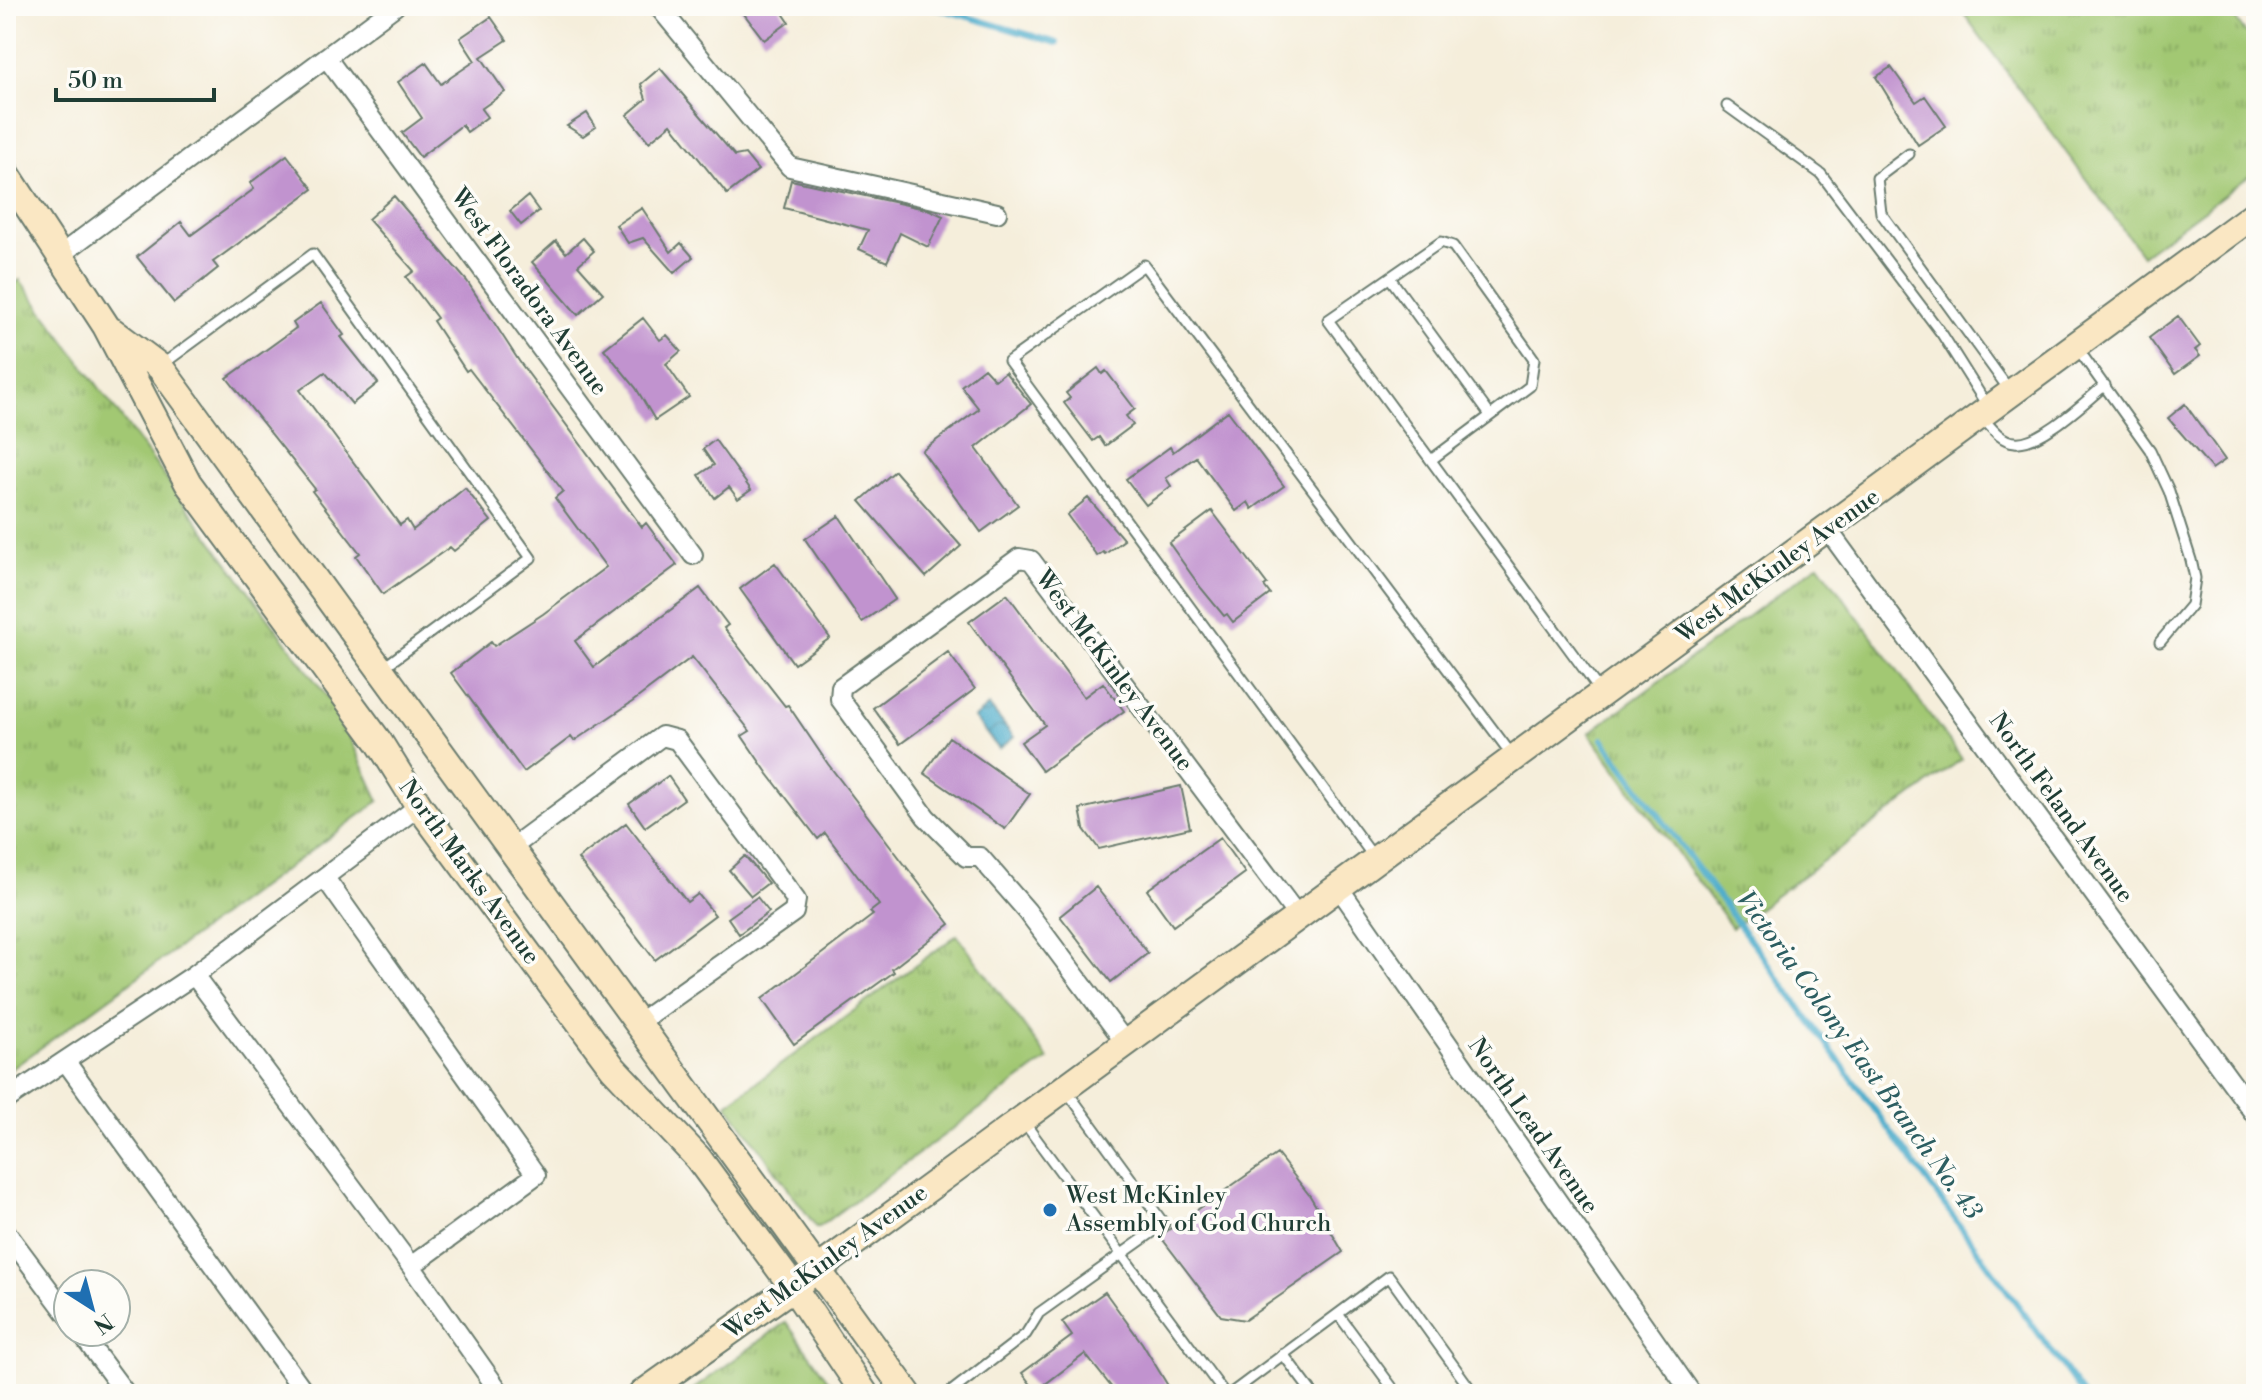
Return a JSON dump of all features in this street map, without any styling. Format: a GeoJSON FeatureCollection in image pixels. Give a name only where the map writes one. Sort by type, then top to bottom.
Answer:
{"type":"FeatureCollection","features":[{"type":"Feature","properties":{"kind":"main road","name":"North Marks Avenue"},"geometry":{"type":"LineString","coordinates":[[6,173],[106,326],[188,483],[379,742],[419,806],[613,1068],[698,1158],[793,1287],[865,1394]]}},
{"type":"Feature","properties":{"kind":"main road","name":"West McKinley Avenue"},"geometry":{"type":"LineString","coordinates":[[642,1394],[817,1270],[1337,885],[1828,530],[2256,213]]}},
{"type":"Feature","properties":{"kind":"main road","name":"North Marks Avenue"},"geometry":{"type":"LineString","coordinates":[[106,326],[160,367],[908,1394]]}},
{"type":"Feature","properties":{"kind":"street"},"geometry":{"type":"LineString","coordinates":[[60,255],[395,6]]}},
{"type":"Feature","properties":{"kind":"street"},"geometry":{"type":"LineString","coordinates":[[658,6],[790,167],[997,213]]}},
{"type":"Feature","properties":{"kind":"street","name":"West Floradora Avenue"},"geometry":{"type":"LineString","coordinates":[[326,57],[693,555]]}},
{"type":"Feature","properties":{"kind":"street","name":"North Feland Avenue"},"geometry":{"type":"LineString","coordinates":[[1828,530],[2256,1116]]}},
{"type":"Feature","properties":{"kind":"street","name":"West McKinley Avenue"},"geometry":{"type":"LineString","coordinates":[[1125,1042],[1027,911],[990,868],[980,857],[966,857],[926,817],[840,699],[841,687],[1019,558],[1031,560],[1297,915]]}},
{"type":"Feature","properties":{"kind":"street","name":"North Marks Avenue"},"geometry":{"type":"LineString","coordinates":[[511,848],[662,736],[677,740],[796,900],[794,912],[638,1023]]}},
{"type":"Feature","properties":{"kind":"street"},"geometry":{"type":"LineString","coordinates":[[6,1100],[194,975],[419,806]]}},
{"type":"Feature","properties":{"kind":"street"},"geometry":{"type":"LineString","coordinates":[[325,878],[536,1175],[411,1266]]}},
{"type":"Feature","properties":{"kind":"street","name":"North Lead Avenue"},"geometry":{"type":"LineString","coordinates":[[1337,885],[1692,1394]]}},
{"type":"Feature","properties":{"kind":"street"},"geometry":{"type":"LineString","coordinates":[[194,975],[411,1266],[501,1394]]}},
{"type":"Feature","properties":{"kind":"street"},"geometry":{"type":"LineString","coordinates":[[66,1062],[306,1394]]}},
{"type":"Feature","properties":{"kind":"street"},"geometry":{"type":"LineString","coordinates":[[6,1232],[52,1294]]}},
{"type":"Feature","properties":{"kind":"street"},"geometry":{"type":"LineString","coordinates":[[92,1348],[126,1394]]}},
{"type":"Feature","properties":{"kind":"lane"},"geometry":{"type":"LineString","coordinates":[[1727,106],[1821,174],[1942,334],[2000,437],[2017,443],[2036,438],[2105,385]]}},
{"type":"Feature","properties":{"kind":"lane"},"geometry":{"type":"LineString","coordinates":[[1909,154],[1877,178],[1881,213],[2012,394]]}},
{"type":"Feature","properties":{"kind":"lane"},"geometry":{"type":"LineString","coordinates":[[1431,460],[1530,386],[1534,359],[1453,246],[1441,242],[1328,320],[1602,693]]}},
{"type":"Feature","properties":{"kind":"lane"},"geometry":{"type":"LineString","coordinates":[[160,367],[313,254],[531,558],[381,669]]}},
{"type":"Feature","properties":{"kind":"lane"},"geometry":{"type":"LineString","coordinates":[[1374,858],[1009,361],[1144,265],[1514,758]]}},
{"type":"Feature","properties":{"kind":"lane"},"geometry":{"type":"LineString","coordinates":[[1390,278],[1490,415]]}},
{"type":"Feature","properties":{"kind":"lane"},"geometry":{"type":"LineString","coordinates":[[2076,346],[2150,450],[2169,491],[2191,560],[2195,578],[2191,605],[2160,642]]}},
{"type":"Feature","properties":{"kind":"lane"},"geometry":{"type":"LineString","coordinates":[[948,1394],[1026,1334],[1039,1313],[1164,1224],[1064,1087]]}},
{"type":"Feature","properties":{"kind":"lane"},"geometry":{"type":"LineString","coordinates":[[1021,1118],[1227,1394],[1389,1276],[1474,1394]]}},
{"type":"Feature","properties":{"kind":"lane"},"geometry":{"type":"LineString","coordinates":[[1338,1314],[1397,1394]]}},
{"type":"Feature","properties":{"kind":"lane"},"geometry":{"type":"LineString","coordinates":[[1283,1354],[1313,1394]]}},
{"type":"Feature","properties":{"kind":"green space"},"geometry":{"type":"Polygon","coordinates":[[[1958,6],[2226,6],[2256,47],[2256,171],[2142,255],[1958,6]]]}},
{"type":"Feature","properties":{"kind":"green space"},"geometry":{"type":"Polygon","coordinates":[[[20,280],[338,712],[379,801],[6,1073],[6,290],[20,280]]]}},
{"type":"Feature","properties":{"kind":"green space"},"geometry":{"type":"Polygon","coordinates":[[[1819,564],[1962,759],[1732,928],[1589,733],[1819,564]]]}},
{"type":"Feature","properties":{"kind":"green space"},"geometry":{"type":"Polygon","coordinates":[[[957,935],[1048,1059],[817,1228],[727,1104],[957,935]]]}},
{"type":"Feature","properties":{"kind":"green space"},"geometry":{"type":"Polygon","coordinates":[[[786,1322],[838,1394],[687,1394],[786,1322]]]}},
{"type":"Feature","properties":{"kind":"water"},"geometry":{"type":"Polygon","coordinates":[[[989,706],[1014,737],[999,749],[974,718],[989,706]]]}},
{"type":"Feature","properties":{"kind":"building"},"geometry":{"type":"Polygon","coordinates":[[[738,6],[778,6],[789,22],[764,40],[738,6]]]}},
{"type":"Feature","properties":{"kind":"building"},"geometry":{"type":"Polygon","coordinates":[[[491,17],[507,40],[481,57],[505,92],[481,109],[487,117],[467,132],[462,125],[420,157],[402,133],[422,118],[398,82],[426,63],[441,84],[475,61],[460,38],[491,17]]]}},
{"type":"Feature","properties":{"kind":"building"},"geometry":{"type":"Polygon","coordinates":[[[1891,67],[1916,102],[1925,96],[1946,126],[1918,145],[1876,77],[1891,67]]]}},
{"type":"Feature","properties":{"kind":"building"},"geometry":{"type":"Polygon","coordinates":[[[660,68],[735,156],[745,154],[758,170],[727,194],[671,124],[649,142],[627,115],[646,99],[641,84],[660,68]]]}},
{"type":"Feature","properties":{"kind":"building"},"geometry":{"type":"Polygon","coordinates":[[[587,113],[596,127],[583,136],[567,126],[587,113]]]}},
{"type":"Feature","properties":{"kind":"building"},"geometry":{"type":"Polygon","coordinates":[[[287,155],[313,189],[213,262],[218,268],[174,303],[137,257],[181,222],[191,235],[254,189],[250,183],[287,155]]]}},
{"type":"Feature","properties":{"kind":"building"},"geometry":{"type":"Polygon","coordinates":[[[791,180],[930,210],[943,216],[928,247],[900,233],[887,262],[859,249],[868,230],[784,208],[791,180]]]}},
{"type":"Feature","properties":{"kind":"building"},"geometry":{"type":"Polygon","coordinates":[[[394,196],[467,281],[519,361],[642,527],[646,523],[677,565],[575,641],[594,667],[700,588],[728,625],[724,628],[785,706],[788,705],[828,764],[950,924],[892,969],[894,972],[794,1044],[762,999],[873,915],[870,912],[879,905],[825,833],[818,839],[768,774],[742,736],[750,731],[692,657],[632,702],[574,741],[571,737],[524,772],[451,673],[491,642],[494,646],[543,614],[606,567],[555,498],[563,491],[469,369],[466,371],[433,321],[437,318],[406,277],[414,271],[368,219],[394,196]]]}},
{"type":"Feature","properties":{"kind":"building"},"geometry":{"type":"Polygon","coordinates":[[[528,196],[539,211],[521,225],[510,211],[528,196]]]}},
{"type":"Feature","properties":{"kind":"building"},"geometry":{"type":"Polygon","coordinates":[[[642,208],[671,252],[681,243],[693,257],[674,273],[643,238],[628,243],[616,225],[642,208]]]}},
{"type":"Feature","properties":{"kind":"building"},"geometry":{"type":"Polygon","coordinates":[[[583,238],[594,251],[578,265],[603,293],[578,315],[532,262],[556,241],[566,253],[583,238]]]}},
{"type":"Feature","properties":{"kind":"building"},"geometry":{"type":"Polygon","coordinates":[[[321,303],[344,335],[341,337],[378,383],[352,404],[325,372],[300,390],[400,525],[407,520],[413,530],[465,488],[491,521],[454,551],[450,547],[383,594],[356,556],[360,553],[312,491],[315,489],[227,378],[296,328],[293,323],[321,303]]]}},
{"type":"Feature","properties":{"kind":"building"},"geometry":{"type":"Polygon","coordinates":[[[2178,316],[2200,346],[2195,350],[2200,356],[2175,374],[2149,338],[2178,316]]]}},
{"type":"Feature","properties":{"kind":"building"},"geometry":{"type":"Polygon","coordinates":[[[643,318],[660,340],[667,335],[681,351],[666,364],[689,397],[655,420],[636,388],[604,349],[643,318]]]}},
{"type":"Feature","properties":{"kind":"building"},"geometry":{"type":"Polygon","coordinates":[[[984,368],[995,380],[1005,372],[1031,404],[976,448],[1018,505],[981,532],[922,451],[979,409],[961,386],[984,368]]]}},
{"type":"Feature","properties":{"kind":"building"},"geometry":{"type":"Polygon","coordinates":[[[1098,368],[1102,374],[1106,371],[1135,409],[1126,416],[1133,425],[1105,446],[1099,437],[1093,441],[1064,403],[1070,398],[1066,393],[1098,368]]]}},
{"type":"Feature","properties":{"kind":"building"},"geometry":{"type":"Polygon","coordinates":[[[2185,404],[2225,460],[2212,469],[2168,418],[2185,404]]]}},
{"type":"Feature","properties":{"kind":"building"},"geometry":{"type":"Polygon","coordinates":[[[1228,411],[1284,486],[1252,509],[1248,502],[1236,511],[1196,457],[1166,478],[1171,486],[1146,505],[1126,479],[1170,447],[1173,452],[1228,411]]]}},
{"type":"Feature","properties":{"kind":"building"},"geometry":{"type":"Polygon","coordinates":[[[715,440],[751,490],[738,499],[729,487],[715,498],[699,475],[714,465],[703,449],[715,440]]]}},
{"type":"Feature","properties":{"kind":"building"},"geometry":{"type":"Polygon","coordinates":[[[895,471],[961,546],[926,577],[860,501],[895,471]]]}},
{"type":"Feature","properties":{"kind":"building"},"geometry":{"type":"Polygon","coordinates":[[[1088,498],[1124,540],[1097,556],[1067,515],[1088,498]]]}},
{"type":"Feature","properties":{"kind":"building"},"geometry":{"type":"Polygon","coordinates":[[[1212,511],[1267,584],[1264,586],[1270,594],[1233,622],[1227,614],[1224,616],[1201,588],[1169,543],[1212,511]]]}},
{"type":"Feature","properties":{"kind":"building"},"geometry":{"type":"Polygon","coordinates":[[[839,516],[895,599],[862,622],[805,539],[839,516]]]}},
{"type":"Feature","properties":{"kind":"building"},"geometry":{"type":"Polygon","coordinates":[[[775,563],[830,638],[794,664],[740,589],[775,563]]]}},
{"type":"Feature","properties":{"kind":"building"},"geometry":{"type":"Polygon","coordinates":[[[1007,594],[1084,697],[1103,683],[1124,711],[1042,771],[1021,742],[1045,725],[969,622],[1007,594]]]}},
{"type":"Feature","properties":{"kind":"building"},"geometry":{"type":"Polygon","coordinates":[[[948,652],[975,689],[900,744],[873,708],[948,652]]]}},
{"type":"Feature","properties":{"kind":"building"},"geometry":{"type":"Polygon","coordinates":[[[949,737],[1030,794],[1005,829],[924,773],[949,737]]]}},
{"type":"Feature","properties":{"kind":"building"},"geometry":{"type":"Polygon","coordinates":[[[668,776],[684,799],[645,827],[629,804],[668,776]]]}},
{"type":"Feature","properties":{"kind":"building"},"geometry":{"type":"Polygon","coordinates":[[[1181,786],[1190,828],[1099,849],[1084,829],[1080,809],[1181,786]]]}},
{"type":"Feature","properties":{"kind":"building"},"geometry":{"type":"Polygon","coordinates":[[[626,823],[687,902],[698,894],[715,915],[655,960],[578,859],[626,823]]]}},
{"type":"Feature","properties":{"kind":"building"},"geometry":{"type":"Polygon","coordinates":[[[1220,838],[1245,873],[1173,926],[1147,890],[1220,838]]]}},
{"type":"Feature","properties":{"kind":"building"},"geometry":{"type":"Polygon","coordinates":[[[745,856],[768,883],[751,896],[729,870],[745,856]]]}},
{"type":"Feature","properties":{"kind":"building"},"geometry":{"type":"Polygon","coordinates":[[[1096,887],[1148,953],[1111,982],[1060,916],[1096,887]]]}},
{"type":"Feature","properties":{"kind":"building"},"geometry":{"type":"Polygon","coordinates":[[[757,897],[769,912],[739,934],[728,918],[757,897]]]}},
{"type":"Feature","properties":{"kind":"building"},"geometry":{"type":"Polygon","coordinates":[[[1277,1154],[1310,1196],[1343,1252],[1245,1320],[1221,1316],[1160,1236],[1277,1154]]]}},
{"type":"Feature","properties":{"kind":"building"},"geometry":{"type":"Polygon","coordinates":[[[1105,1292],[1142,1343],[1173,1394],[1117,1394],[1085,1354],[1036,1391],[1022,1373],[1072,1336],[1062,1322],[1105,1292]]]}},
{"type":"Feature","properties":{"kind":"waterway","name":"Victoria Colony East Branch No. 43"},"geometry":{"type":"LineString","coordinates":[[931,6],[1057,43]]}},
{"type":"Feature","properties":{"kind":"waterway","name":"Victoria Colony East Branch No. 43"},"geometry":{"type":"LineString","coordinates":[[1603,739],[2083,1394]]}},
{"type":"Feature","properties":{"kind":"place","name":"West McKinley Assembly of God Church"},"geometry":{"type":"Point","coordinates":[1050,1210]}}]}
